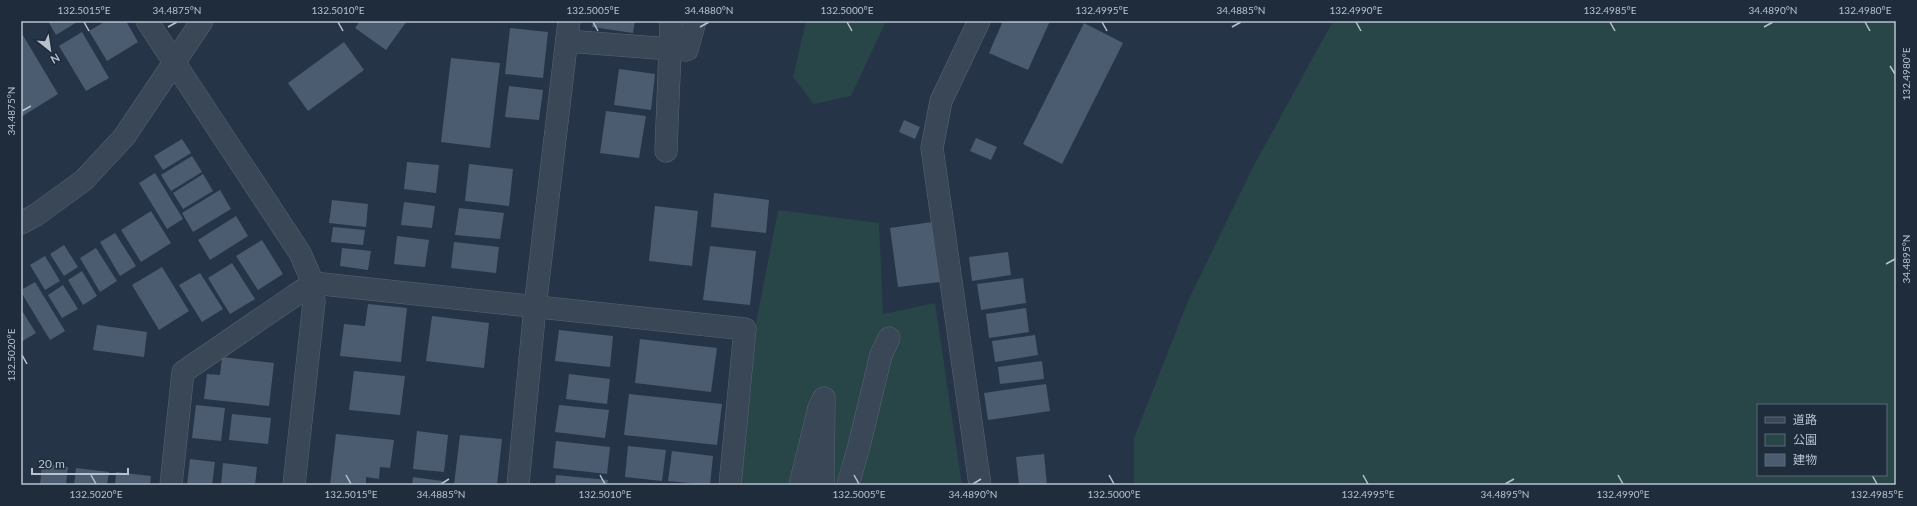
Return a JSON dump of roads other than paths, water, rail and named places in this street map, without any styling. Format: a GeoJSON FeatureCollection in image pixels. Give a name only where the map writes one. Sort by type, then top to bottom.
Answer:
{"type":"FeatureCollection","features":[{"type":"Feature","properties":{"kind":"street"},"geometry":{"type":"LineString","coordinates":[[147,21],[300,253],[313,283],[314,302],[294,485]]}},
{"type":"Feature","properties":{"kind":"street"},"geometry":{"type":"LineString","coordinates":[[21,223],[36,215],[84,180],[124,137],[202,21]]}},
{"type":"Feature","properties":{"kind":"street"},"geometry":{"type":"LineString","coordinates":[[666,151],[671,21]]}},
{"type":"Feature","properties":{"kind":"street"},"geometry":{"type":"LineString","coordinates":[[518,485],[535,306],[568,31],[670,49],[687,50],[695,21]]}},
{"type":"Feature","properties":{"kind":"street"},"geometry":{"type":"LineString","coordinates":[[979,21],[942,101],[932,148],[980,485]]}},
{"type":"Feature","properties":{"kind":"street"},"geometry":{"type":"LineString","coordinates":[[171,485],[183,372],[313,283],[745,329],[730,485]]}},
{"type":"Feature","properties":{"kind":"street"},"geometry":{"type":"LineString","coordinates":[[848,485],[859,446],[880,355],[889,338]]}},
{"type":"Feature","properties":{"kind":"street"},"geometry":{"type":"LineString","coordinates":[[800,485],[818,408],[824,398],[823,485]]}}]}
